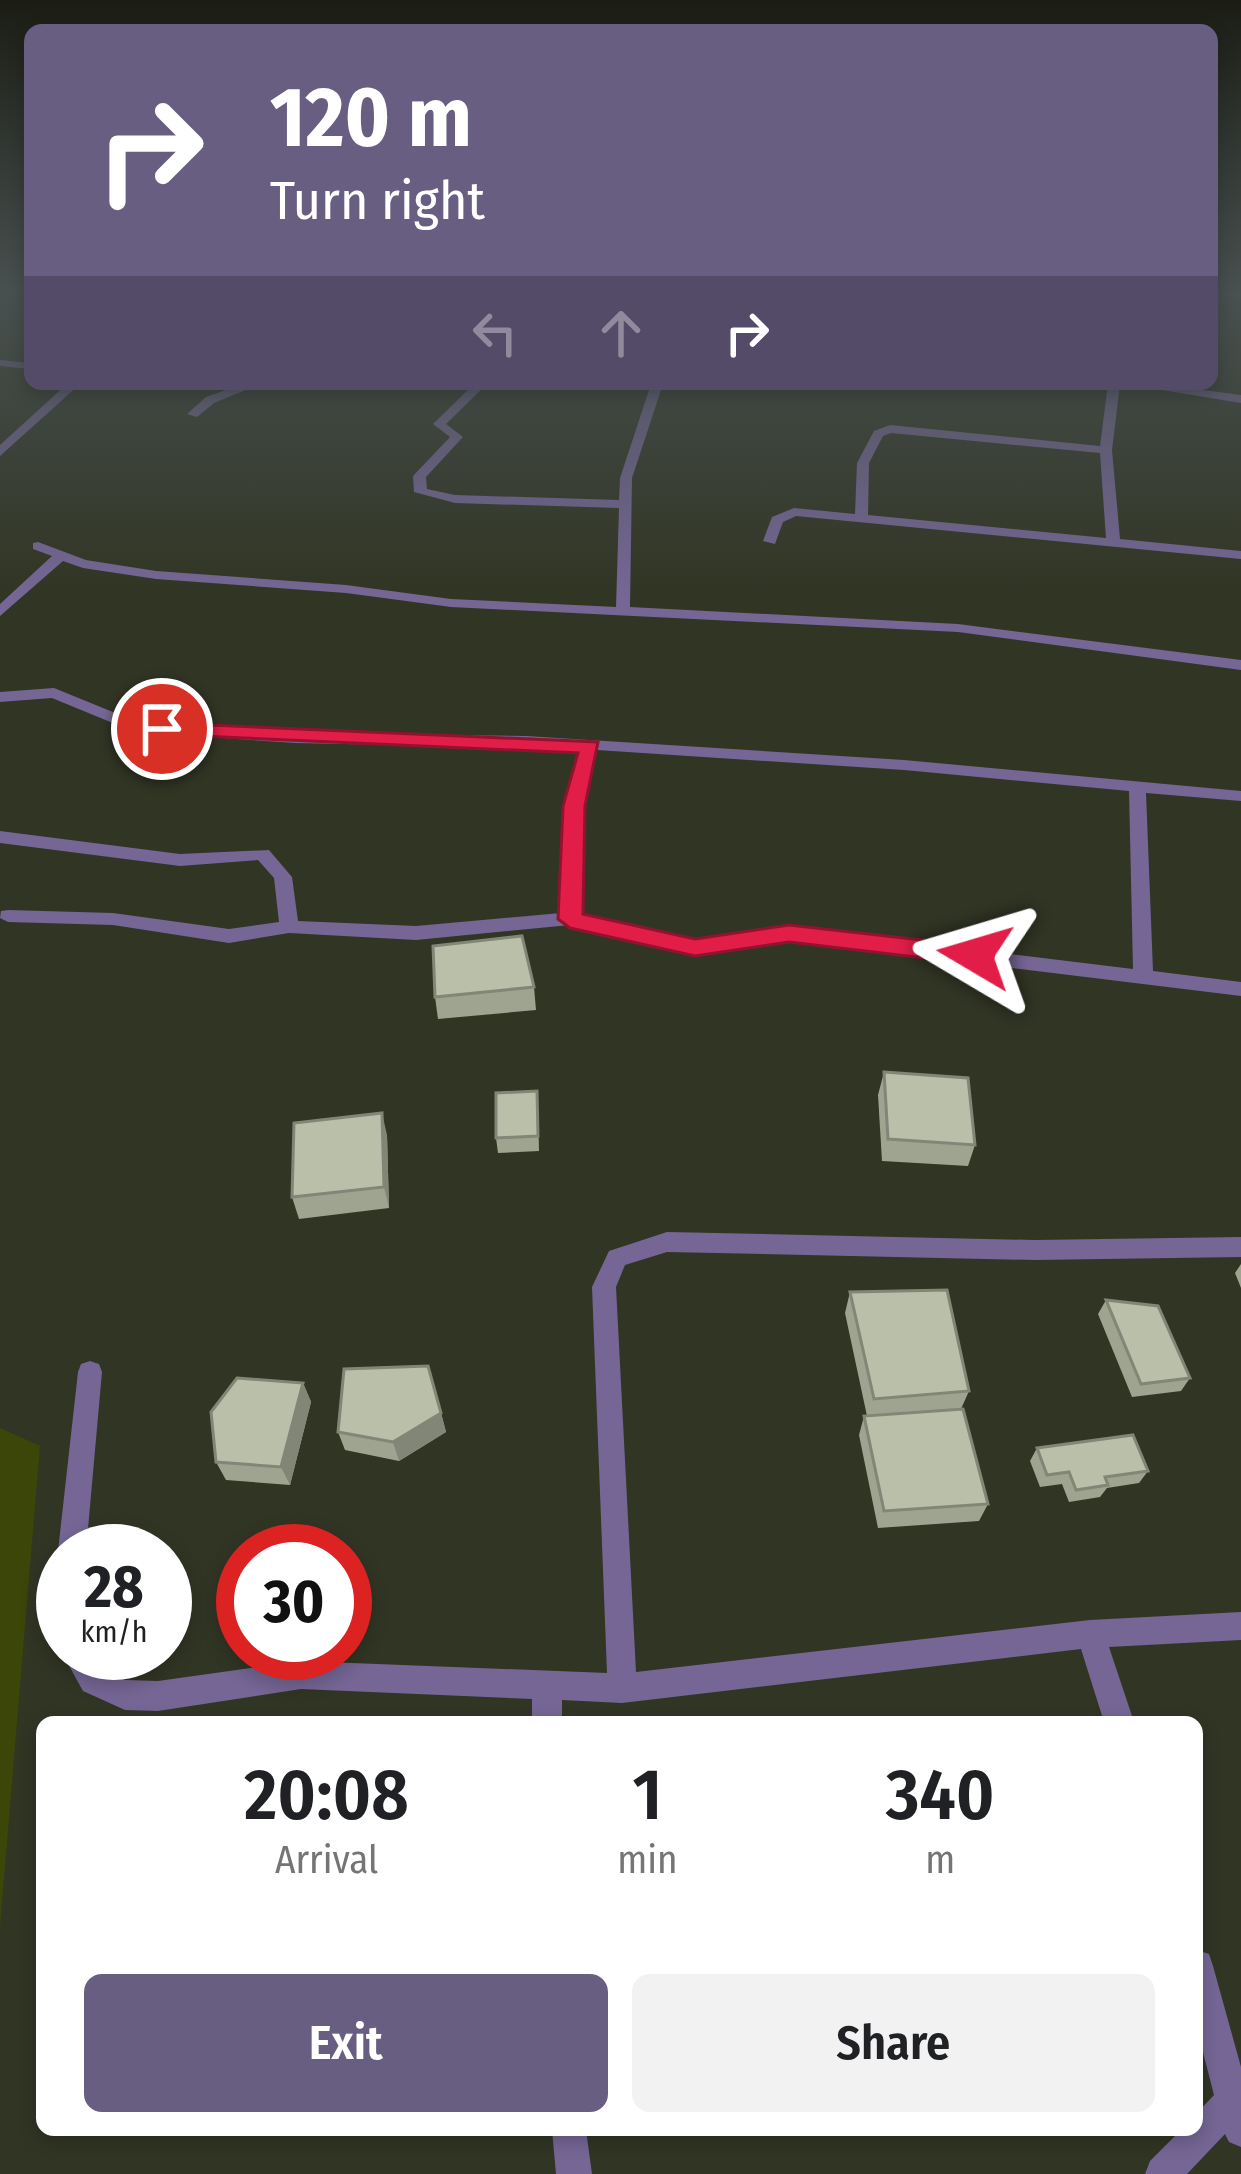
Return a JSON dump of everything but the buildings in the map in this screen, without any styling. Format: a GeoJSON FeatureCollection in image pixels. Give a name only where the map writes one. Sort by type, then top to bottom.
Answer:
{"type":"FeatureCollection","features":[{"type":"Feature","properties":{"kind":"street"},"geometry":{"type":"LineString","coordinates":[[0,452],[67,390]]}},
{"type":"Feature","properties":{"kind":"street"},"geometry":{"type":"LineString","coordinates":[[193,413],[210,400],[236,390]]}},
{"type":"Feature","properties":{"kind":"street"},"geometry":{"type":"LineString","coordinates":[[475,390],[439,424],[457,437],[419,476],[421,492],[439,498],[626,504]]}},
{"type":"Feature","properties":{"kind":"street"},"geometry":{"type":"LineString","coordinates":[[623,610],[626,504],[634,442],[654,390]]}},
{"type":"Feature","properties":{"kind":"street"},"geometry":{"type":"LineString","coordinates":[[1113,390],[1106,450],[1113,540]]}},
{"type":"Feature","properties":{"kind":"street"},"geometry":{"type":"LineString","coordinates":[[1179,390],[1241,399]]}},
{"type":"Feature","properties":{"kind":"street"},"geometry":{"type":"LineString","coordinates":[[860,519],[863,463],[878,434],[890,429],[1106,450]]}},
{"type":"Feature","properties":{"kind":"street"},"geometry":{"type":"LineString","coordinates":[[770,541],[777,520],[788,512],[1241,555]]}},
{"type":"Feature","properties":{"kind":"street"},"geometry":{"type":"LineString","coordinates":[[38,546],[60,556],[156,575],[346,589],[451,603],[958,628],[1241,664]]}},
{"type":"Feature","properties":{"kind":"street"},"geometry":{"type":"LineString","coordinates":[[0,612],[60,556]]}},
{"type":"Feature","properties":{"kind":"street"},"geometry":{"type":"LineString","coordinates":[[0,697],[54,692],[126,723],[162,729],[590,747],[1138,784],[1241,796]]}},
{"type":"Feature","properties":{"kind":"street"},"geometry":{"type":"LineString","coordinates":[[570,919],[574,806],[590,747]]}},
{"type":"Feature","properties":{"kind":"street"},"geometry":{"type":"LineString","coordinates":[[1138,784],[1134,815],[1143,976]]}},
{"type":"Feature","properties":{"kind":"street"},"geometry":{"type":"LineString","coordinates":[[0,837],[181,860],[262,854],[283,877],[289,928]]}},
{"type":"Feature","properties":{"kind":"street"},"geometry":{"type":"LineString","coordinates":[[8,916],[113,919],[229,936],[289,928],[416,933],[570,919],[695,947],[789,934],[1241,989]]}},
{"type":"Feature","properties":{"kind":"street"},"geometry":{"type":"LineString","coordinates":[[622,1688],[604,1287],[617,1258],[667,1242],[1035,1250],[1241,1247]]}},
{"type":"Feature","properties":{"kind":"street"},"geometry":{"type":"LineString","coordinates":[[75,1524],[90,1372]]}},
{"type":"Feature","properties":{"kind":"street"},"geometry":{"type":"LineString","coordinates":[[92,1680],[125,1695],[158,1696],[301,1675],[622,1688],[1090,1634],[1241,1626]]}},
{"type":"Feature","properties":{"kind":"street"},"geometry":{"type":"LineString","coordinates":[[1090,1634],[1117,1716]]}},
{"type":"Feature","properties":{"kind":"street"},"geometry":{"type":"LineString","coordinates":[[547,1716],[548,1684]]}},
{"type":"Feature","properties":{"kind":"street"},"geometry":{"type":"LineString","coordinates":[[1163,2174],[1236,2116],[1203,1989]]}},
{"type":"Feature","properties":{"kind":"street"},"geometry":{"type":"LineString","coordinates":[[570,2136],[574,2174]]}},
{"type":"Feature","properties":{"kind":"green space"},"geometry":{"type":"Polygon","coordinates":[[[0,1428],[40,1446],[0,1927],[0,1428]]]}},
{"type":"Feature","properties":{"kind":"route"},"geometry":{"type":"LineString","coordinates":[[162,729],[296,738],[478,738],[590,747],[574,806],[570,919],[695,947],[789,934],[975,955]]}}]}
